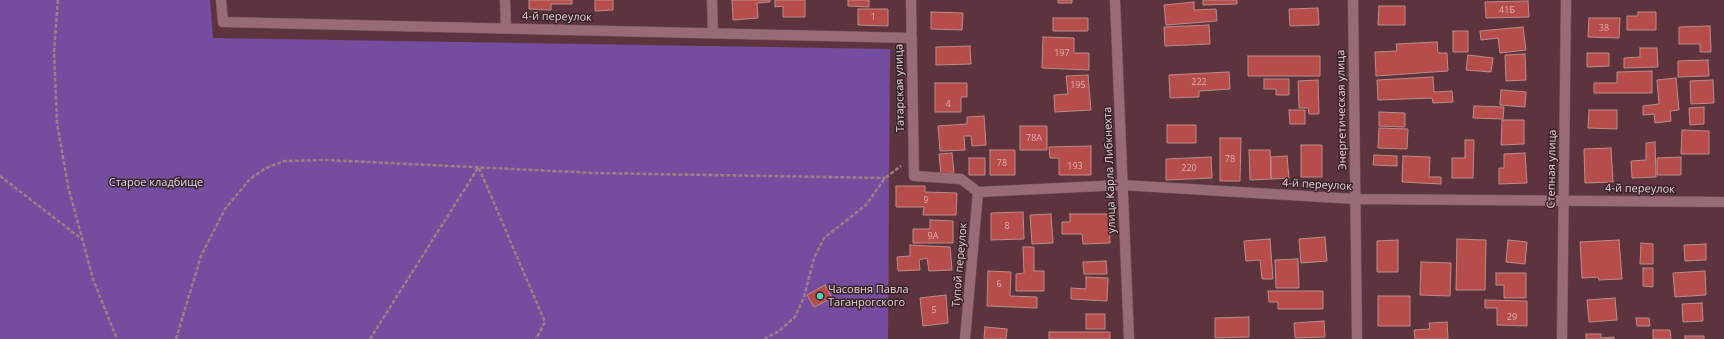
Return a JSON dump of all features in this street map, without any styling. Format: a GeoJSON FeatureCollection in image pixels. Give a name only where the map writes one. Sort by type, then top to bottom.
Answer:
{"type":"FeatureCollection","features":[{"type":"Feature","properties":{"kind":"street","name":"4-й переулок"},"geometry":{"type":"LineString","coordinates":[[221,0],[223,22],[912,38]]}},
{"type":"Feature","properties":{"kind":"street"},"geometry":{"type":"LineString","coordinates":[[505,0],[506,28]]}},
{"type":"Feature","properties":{"kind":"street"},"geometry":{"type":"LineString","coordinates":[[712,0],[713,33]]}},
{"type":"Feature","properties":{"kind":"street","name":"Татарская улица"},"geometry":{"type":"LineString","coordinates":[[911,0],[914,176],[961,179],[978,192]]}},
{"type":"Feature","properties":{"kind":"street","name":"улица Карла Либкнехта"},"geometry":{"type":"LineString","coordinates":[[1116,0],[1129,339]]}},
{"type":"Feature","properties":{"kind":"street","name":"Энергетическая улица"},"geometry":{"type":"LineString","coordinates":[[1353,0],[1357,339]]}},
{"type":"Feature","properties":{"kind":"street","name":"Степная улица"},"geometry":{"type":"LineString","coordinates":[[1562,339],[1566,0]]}},
{"type":"Feature","properties":{"kind":"street","name":"4-й переулок"},"geometry":{"type":"LineString","coordinates":[[978,192],[1122,185],[1355,199],[1724,202]]}},
{"type":"Feature","properties":{"kind":"street","name":"Тупой переулок"},"geometry":{"type":"LineString","coordinates":[[965,339],[978,192]]}},
{"type":"Feature","properties":{"kind":"path"},"geometry":{"type":"LineString","coordinates":[[58,0],[54,52],[57,123],[68,186],[93,279],[117,339]]}},
{"type":"Feature","properties":{"kind":"path"},"geometry":{"type":"LineString","coordinates":[[176,339],[201,256],[225,209],[250,179],[266,168],[284,161],[327,160],[595,173],[885,178]]}},
{"type":"Feature","properties":{"kind":"path"},"geometry":{"type":"LineString","coordinates":[[764,339],[778,331],[795,317],[804,297],[814,258],[824,238],[866,205],[885,178],[899,166],[913,162]]}},
{"type":"Feature","properties":{"kind":"path"},"geometry":{"type":"LineString","coordinates":[[370,339],[478,167]]}},
{"type":"Feature","properties":{"kind":"path"},"geometry":{"type":"LineString","coordinates":[[478,167],[545,322],[536,339]]}},
{"type":"Feature","properties":{"kind":"path"},"geometry":{"type":"LineString","coordinates":[[0,176],[83,240]]}},
{"type":"Feature","properties":{"kind":"green space","name":"Старое кладбище"},"geometry":{"type":"Polygon","coordinates":[[[0,0],[210,0],[213,38],[890,49],[888,339],[0,339],[0,0]]]}},
{"type":"Feature","properties":{"kind":"building"},"geometry":{"type":"Polygon","coordinates":[[[529,0],[572,0],[572,4],[551,4],[551,10],[529,9],[529,0]]]}},
{"type":"Feature","properties":{"kind":"building"},"geometry":{"type":"Polygon","coordinates":[[[595,0],[613,0],[613,10],[595,11],[595,0]]]}},
{"type":"Feature","properties":{"kind":"building"},"geometry":{"type":"Polygon","coordinates":[[[732,0],[770,0],[770,2],[757,3],[758,18],[733,20],[732,0]]]}},
{"type":"Feature","properties":{"kind":"building"},"geometry":{"type":"Polygon","coordinates":[[[775,0],[805,0],[805,17],[783,17],[783,6],[775,7],[775,0]]]}},
{"type":"Feature","properties":{"kind":"building"},"geometry":{"type":"Polygon","coordinates":[[[848,0],[869,0],[869,7],[848,6],[848,0]]]}},
{"type":"Feature","properties":{"kind":"building"},"geometry":{"type":"Polygon","coordinates":[[[1058,0],[1072,0],[1072,3],[1058,3],[1058,0]]]}},
{"type":"Feature","properties":{"kind":"building"},"geometry":{"type":"Polygon","coordinates":[[[1203,0],[1237,0],[1237,4],[1203,5],[1203,0]]]}},
{"type":"Feature","properties":{"kind":"building"},"geometry":{"type":"Polygon","coordinates":[[[1528,1],[1529,17],[1486,18],[1485,2],[1528,1]]]}},
{"type":"Feature","properties":{"kind":"building"},"geometry":{"type":"Polygon","coordinates":[[[1194,2],[1194,10],[1216,9],[1217,21],[1166,25],[1164,5],[1194,2]]]}},
{"type":"Feature","properties":{"kind":"building"},"geometry":{"type":"Polygon","coordinates":[[[1379,6],[1405,6],[1405,25],[1378,25],[1379,6]]]}},
{"type":"Feature","properties":{"kind":"building"},"geometry":{"type":"Polygon","coordinates":[[[1318,8],[1319,25],[1290,26],[1289,9],[1318,8]]]}},
{"type":"Feature","properties":{"kind":"building"},"geometry":{"type":"Polygon","coordinates":[[[858,9],[888,9],[888,26],[858,25],[858,9]]]}},
{"type":"Feature","properties":{"kind":"building"},"geometry":{"type":"Polygon","coordinates":[[[931,12],[963,13],[962,30],[931,29],[931,12]]]}},
{"type":"Feature","properties":{"kind":"building"},"geometry":{"type":"Polygon","coordinates":[[[1638,12],[1656,12],[1656,30],[1627,30],[1627,16],[1638,16],[1638,12]]]}},
{"type":"Feature","properties":{"kind":"building"},"geometry":{"type":"Polygon","coordinates":[[[1053,18],[1088,18],[1088,31],[1053,31],[1053,18]]]}},
{"type":"Feature","properties":{"kind":"building"},"geometry":{"type":"Polygon","coordinates":[[[1589,18],[1620,18],[1619,38],[1588,37],[1589,18]]]}},
{"type":"Feature","properties":{"kind":"building"},"geometry":{"type":"Polygon","coordinates":[[[1209,25],[1210,44],[1165,46],[1164,27],[1209,25]]]}},
{"type":"Feature","properties":{"kind":"building"},"geometry":{"type":"Polygon","coordinates":[[[1710,26],[1711,52],[1700,52],[1700,44],[1679,44],[1679,27],[1710,26]]]}},
{"type":"Feature","properties":{"kind":"building"},"geometry":{"type":"Polygon","coordinates":[[[1523,27],[1526,50],[1500,53],[1498,38],[1481,40],[1480,31],[1523,27]]]}},
{"type":"Feature","properties":{"kind":"building"},"geometry":{"type":"Polygon","coordinates":[[[1453,31],[1468,31],[1468,52],[1453,52],[1453,31]]]}},
{"type":"Feature","properties":{"kind":"building"},"geometry":{"type":"Polygon","coordinates":[[[1043,37],[1074,38],[1074,53],[1089,53],[1089,70],[1042,68],[1043,37]]]}},
{"type":"Feature","properties":{"kind":"building"},"geometry":{"type":"Polygon","coordinates":[[[1437,42],[1438,53],[1447,53],[1448,71],[1376,76],[1375,52],[1397,51],[1396,44],[1437,42]]]}},
{"type":"Feature","properties":{"kind":"building"},"geometry":{"type":"Polygon","coordinates":[[[970,46],[971,64],[936,65],[936,47],[970,46]]]}},
{"type":"Feature","properties":{"kind":"building"},"geometry":{"type":"Polygon","coordinates":[[[1640,48],[1657,48],[1658,67],[1624,68],[1624,58],[1640,57],[1640,48]]]}},
{"type":"Feature","properties":{"kind":"building"},"geometry":{"type":"Polygon","coordinates":[[[1587,53],[1609,53],[1609,66],[1587,67],[1587,53]]]}},
{"type":"Feature","properties":{"kind":"building"},"geometry":{"type":"Polygon","coordinates":[[[1525,54],[1526,80],[1506,81],[1505,55],[1525,54]]]}},
{"type":"Feature","properties":{"kind":"building"},"geometry":{"type":"Polygon","coordinates":[[[1468,55],[1493,58],[1491,72],[1466,70],[1468,55]]]}},
{"type":"Feature","properties":{"kind":"building"},"geometry":{"type":"Polygon","coordinates":[[[1248,56],[1320,56],[1320,76],[1248,76],[1248,56]]]}},
{"type":"Feature","properties":{"kind":"building"},"geometry":{"type":"Polygon","coordinates":[[[1708,60],[1709,76],[1678,77],[1678,61],[1708,60]]]}},
{"type":"Feature","properties":{"kind":"building"},"geometry":{"type":"Polygon","coordinates":[[[1652,71],[1652,93],[1594,93],[1594,83],[1617,83],[1617,72],[1652,71]]]}},
{"type":"Feature","properties":{"kind":"building"},"geometry":{"type":"Polygon","coordinates":[[[1229,72],[1230,89],[1199,91],[1199,97],[1170,98],[1169,75],[1229,72]]]}},
{"type":"Feature","properties":{"kind":"building"},"geometry":{"type":"Polygon","coordinates":[[[1088,75],[1091,110],[1055,112],[1054,95],[1068,94],[1066,76],[1088,75]]]}},
{"type":"Feature","properties":{"kind":"building"},"geometry":{"type":"Polygon","coordinates":[[[1433,77],[1434,92],[1452,91],[1453,102],[1433,103],[1432,98],[1378,100],[1377,80],[1433,77]]]}},
{"type":"Feature","properties":{"kind":"building"},"geometry":{"type":"Polygon","coordinates":[[[1676,78],[1679,110],[1670,111],[1671,121],[1655,123],[1654,114],[1643,115],[1643,106],[1659,104],[1657,80],[1676,78]]]}},
{"type":"Feature","properties":{"kind":"building"},"geometry":{"type":"Polygon","coordinates":[[[1264,79],[1289,79],[1289,95],[1276,95],[1276,89],[1264,89],[1264,79]]]}},
{"type":"Feature","properties":{"kind":"building"},"geometry":{"type":"Polygon","coordinates":[[[1318,80],[1319,114],[1309,114],[1308,108],[1299,108],[1298,81],[1318,80]]]}},
{"type":"Feature","properties":{"kind":"building"},"geometry":{"type":"Polygon","coordinates":[[[1713,80],[1714,103],[1691,104],[1690,81],[1713,80]]]}},
{"type":"Feature","properties":{"kind":"building"},"geometry":{"type":"Polygon","coordinates":[[[935,83],[967,83],[967,97],[961,97],[961,112],[935,112],[935,83]]]}},
{"type":"Feature","properties":{"kind":"building"},"geometry":{"type":"Polygon","coordinates":[[[1501,90],[1526,92],[1525,107],[1500,105],[1501,90]]]}},
{"type":"Feature","properties":{"kind":"building"},"geometry":{"type":"Polygon","coordinates":[[[1474,106],[1504,107],[1503,119],[1473,118],[1474,106]]]}},
{"type":"Feature","properties":{"kind":"building"},"geometry":{"type":"Polygon","coordinates":[[[1704,107],[1704,124],[1690,125],[1689,108],[1704,107]]]}},
{"type":"Feature","properties":{"kind":"building"},"geometry":{"type":"Polygon","coordinates":[[[1289,110],[1305,110],[1305,124],[1290,124],[1289,110]]]}},
{"type":"Feature","properties":{"kind":"building"},"geometry":{"type":"Polygon","coordinates":[[[1589,110],[1617,110],[1617,129],[1588,128],[1589,110]]]}},
{"type":"Feature","properties":{"kind":"building"},"geometry":{"type":"Polygon","coordinates":[[[1379,112],[1405,113],[1405,127],[1379,126],[1379,112]]]}},
{"type":"Feature","properties":{"kind":"building"},"geometry":{"type":"Polygon","coordinates":[[[984,116],[986,145],[972,146],[971,136],[964,136],[965,150],[940,151],[938,126],[967,124],[967,117],[984,116]]]}},
{"type":"Feature","properties":{"kind":"building"},"geometry":{"type":"Polygon","coordinates":[[[1502,120],[1524,120],[1524,144],[1501,145],[1502,120]]]}},
{"type":"Feature","properties":{"kind":"building"},"geometry":{"type":"Polygon","coordinates":[[[1167,125],[1196,125],[1196,143],[1167,143],[1167,125]]]}},
{"type":"Feature","properties":{"kind":"building"},"geometry":{"type":"Polygon","coordinates":[[[1020,126],[1047,126],[1047,150],[1020,150],[1020,126]]]}},
{"type":"Feature","properties":{"kind":"building"},"geometry":{"type":"Polygon","coordinates":[[[1379,128],[1408,129],[1407,149],[1378,148],[1379,128]]]}},
{"type":"Feature","properties":{"kind":"building"},"geometry":{"type":"Polygon","coordinates":[[[1682,130],[1709,131],[1709,154],[1681,154],[1682,130]]]}},
{"type":"Feature","properties":{"kind":"building"},"geometry":{"type":"Polygon","coordinates":[[[1220,138],[1241,138],[1240,181],[1220,181],[1220,138]]]}},
{"type":"Feature","properties":{"kind":"building"},"geometry":{"type":"Polygon","coordinates":[[[1465,140],[1474,140],[1473,178],[1452,178],[1452,158],[1465,158],[1465,140]]]}},
{"type":"Feature","properties":{"kind":"building"},"geometry":{"type":"Polygon","coordinates":[[[1655,142],[1656,177],[1632,178],[1631,161],[1646,160],[1646,143],[1655,142]]]}},
{"type":"Feature","properties":{"kind":"building"},"geometry":{"type":"Polygon","coordinates":[[[1301,145],[1322,145],[1322,177],[1301,177],[1301,145]]]}},
{"type":"Feature","properties":{"kind":"building"},"geometry":{"type":"Polygon","coordinates":[[[1091,146],[1091,175],[1059,175],[1059,158],[1050,158],[1049,147],[1091,146]]]}},
{"type":"Feature","properties":{"kind":"building"},"geometry":{"type":"Polygon","coordinates":[[[1611,148],[1613,182],[1585,183],[1584,149],[1611,148]]]}},
{"type":"Feature","properties":{"kind":"building"},"geometry":{"type":"Polygon","coordinates":[[[990,150],[1015,150],[1015,175],[990,175],[990,150]]]}},
{"type":"Feature","properties":{"kind":"building"},"geometry":{"type":"Polygon","coordinates":[[[1249,150],[1270,150],[1271,179],[1250,180],[1249,150]]]}},
{"type":"Feature","properties":{"kind":"building"},"geometry":{"type":"Polygon","coordinates":[[[952,153],[954,173],[941,174],[939,154],[952,153]]]}},
{"type":"Feature","properties":{"kind":"building"},"geometry":{"type":"Polygon","coordinates":[[[1525,153],[1527,183],[1499,184],[1499,168],[1504,168],[1504,154],[1525,153]]]}},
{"type":"Feature","properties":{"kind":"building"},"geometry":{"type":"Polygon","coordinates":[[[1374,155],[1397,156],[1397,166],[1373,165],[1374,155]]]}},
{"type":"Feature","properties":{"kind":"building"},"geometry":{"type":"Polygon","coordinates":[[[1287,156],[1289,178],[1271,179],[1271,157],[1287,156]]]}},
{"type":"Feature","properties":{"kind":"building"},"geometry":{"type":"Polygon","coordinates":[[[1403,156],[1430,157],[1429,177],[1441,177],[1441,184],[1402,182],[1403,156]]]}},
{"type":"Feature","properties":{"kind":"building"},"geometry":{"type":"Polygon","coordinates":[[[1211,157],[1212,178],[1166,180],[1166,159],[1211,157]]]}},
{"type":"Feature","properties":{"kind":"building"},"geometry":{"type":"Polygon","coordinates":[[[1681,157],[1681,175],[1657,175],[1657,158],[1681,157]]]}},
{"type":"Feature","properties":{"kind":"building"},"geometry":{"type":"Polygon","coordinates":[[[969,158],[985,158],[985,175],[969,175],[969,158]]]}},
{"type":"Feature","properties":{"kind":"building"},"geometry":{"type":"Polygon","coordinates":[[[896,186],[925,186],[925,192],[957,193],[956,215],[923,215],[924,207],[896,207],[896,186]]]}},
{"type":"Feature","properties":{"kind":"building"},"geometry":{"type":"Polygon","coordinates":[[[1023,212],[1024,239],[991,240],[991,213],[1023,212]]]}},
{"type":"Feature","properties":{"kind":"building"},"geometry":{"type":"Polygon","coordinates":[[[1051,214],[1053,243],[1032,244],[1030,215],[1051,214]]]}},
{"type":"Feature","properties":{"kind":"building"},"geometry":{"type":"Polygon","coordinates":[[[1070,214],[1109,214],[1110,243],[1083,244],[1082,234],[1062,234],[1062,222],[1070,222],[1070,214]]]}},
{"type":"Feature","properties":{"kind":"building"},"geometry":{"type":"Polygon","coordinates":[[[930,220],[953,221],[953,243],[913,243],[913,229],[930,229],[930,220]]]}},
{"type":"Feature","properties":{"kind":"building"},"geometry":{"type":"Polygon","coordinates":[[[1325,237],[1327,261],[1301,263],[1299,239],[1325,237]]]}},
{"type":"Feature","properties":{"kind":"building"},"geometry":{"type":"Polygon","coordinates":[[[1270,239],[1273,279],[1262,279],[1260,260],[1246,261],[1244,241],[1270,239]]]}},
{"type":"Feature","properties":{"kind":"building"},"geometry":{"type":"Polygon","coordinates":[[[1457,239],[1486,240],[1485,290],[1456,290],[1457,239]]]}},
{"type":"Feature","properties":{"kind":"building"},"geometry":{"type":"Polygon","coordinates":[[[1398,240],[1398,272],[1377,272],[1377,241],[1398,240]]]}},
{"type":"Feature","properties":{"kind":"building"},"geometry":{"type":"Polygon","coordinates":[[[1508,240],[1527,242],[1525,264],[1506,262],[1508,240]]]}},
{"type":"Feature","properties":{"kind":"building"},"geometry":{"type":"Polygon","coordinates":[[[1619,240],[1622,279],[1599,280],[1598,277],[1582,278],[1580,242],[1619,240]]]}},
{"type":"Feature","properties":{"kind":"building"},"geometry":{"type":"Polygon","coordinates":[[[1641,243],[1653,244],[1653,264],[1640,264],[1641,243]]]}},
{"type":"Feature","properties":{"kind":"building"},"geometry":{"type":"Polygon","coordinates":[[[1706,244],[1706,260],[1685,261],[1684,245],[1706,244]]]}},
{"type":"Feature","properties":{"kind":"building"},"geometry":{"type":"Polygon","coordinates":[[[910,245],[950,247],[952,270],[929,271],[927,258],[919,260],[920,270],[898,271],[897,257],[910,256],[910,245]]]}},
{"type":"Feature","properties":{"kind":"building"},"geometry":{"type":"Polygon","coordinates":[[[1023,247],[1034,247],[1034,271],[1044,271],[1044,291],[1016,291],[1016,274],[1024,273],[1023,247]]]}},
{"type":"Feature","properties":{"kind":"building"},"geometry":{"type":"Polygon","coordinates":[[[1298,259],[1299,288],[1276,288],[1275,260],[1298,259]]]}},
{"type":"Feature","properties":{"kind":"building"},"geometry":{"type":"Polygon","coordinates":[[[1106,261],[1107,274],[1084,274],[1083,262],[1106,261]]]}},
{"type":"Feature","properties":{"kind":"building"},"geometry":{"type":"Polygon","coordinates":[[[1421,262],[1451,263],[1450,296],[1420,295],[1421,262]]]}},
{"type":"Feature","properties":{"kind":"building"},"geometry":{"type":"Polygon","coordinates":[[[1643,268],[1653,268],[1653,287],[1643,286],[1643,268]]]}},
{"type":"Feature","properties":{"kind":"building"},"geometry":{"type":"Polygon","coordinates":[[[988,271],[1011,272],[1010,296],[1037,297],[1037,308],[987,306],[988,271]]]}},
{"type":"Feature","properties":{"kind":"building"},"geometry":{"type":"Polygon","coordinates":[[[1705,271],[1706,295],[1675,297],[1673,273],[1705,271]]]}},
{"type":"Feature","properties":{"kind":"building"},"geometry":{"type":"Polygon","coordinates":[[[1496,273],[1526,273],[1526,298],[1504,298],[1504,285],[1496,285],[1496,273]]]}},
{"type":"Feature","properties":{"kind":"building"},"geometry":{"type":"Polygon","coordinates":[[[1086,277],[1108,278],[1107,301],[1071,299],[1071,288],[1086,289],[1086,277]]]}},
{"type":"Feature","properties":{"kind":"building","name":"Часовня Павла Таганрогского"},"geometry":{"type":"Polygon","coordinates":[[[825,285],[832,298],[814,307],[807,295],[825,285]]]}},
{"type":"Feature","properties":{"kind":"building"},"geometry":{"type":"Polygon","coordinates":[[[1268,291],[1323,291],[1323,309],[1278,309],[1278,302],[1269,302],[1268,291]]]}},
{"type":"Feature","properties":{"kind":"building"},"geometry":{"type":"Polygon","coordinates":[[[946,295],[948,323],[923,326],[920,298],[946,295]]]}},
{"type":"Feature","properties":{"kind":"building"},"geometry":{"type":"Polygon","coordinates":[[[1378,296],[1410,296],[1410,326],[1378,326],[1378,296]]]}},
{"type":"Feature","properties":{"kind":"building"},"geometry":{"type":"Polygon","coordinates":[[[1615,298],[1617,320],[1589,322],[1587,300],[1615,298]]]}},
{"type":"Feature","properties":{"kind":"building"},"geometry":{"type":"Polygon","coordinates":[[[1485,300],[1527,301],[1527,326],[1497,325],[1497,308],[1485,308],[1485,300]]]}},
{"type":"Feature","properties":{"kind":"building"},"geometry":{"type":"Polygon","coordinates":[[[1702,303],[1703,321],[1683,322],[1682,304],[1702,303]]]}},
{"type":"Feature","properties":{"kind":"building"},"geometry":{"type":"Polygon","coordinates":[[[1086,314],[1105,314],[1105,329],[1086,329],[1086,314]]]}},
{"type":"Feature","properties":{"kind":"building"},"geometry":{"type":"Polygon","coordinates":[[[1249,317],[1249,337],[1215,338],[1215,318],[1249,317]]]}},
{"type":"Feature","properties":{"kind":"building"},"geometry":{"type":"Polygon","coordinates":[[[1636,318],[1649,318],[1650,326],[1637,326],[1636,318]]]}},
{"type":"Feature","properties":{"kind":"building"},"geometry":{"type":"Polygon","coordinates":[[[1324,321],[1325,337],[1295,338],[1294,323],[1324,321]]]}},
{"type":"Feature","properties":{"kind":"building"},"geometry":{"type":"Polygon","coordinates":[[[1447,322],[1448,339],[1415,339],[1414,330],[1430,329],[1429,323],[1447,322]]]}},
{"type":"Feature","properties":{"kind":"building"},"geometry":{"type":"Polygon","coordinates":[[[985,327],[1007,329],[1006,339],[984,339],[985,327]]]}},
{"type":"Feature","properties":{"kind":"building"},"geometry":{"type":"Polygon","coordinates":[[[1653,330],[1670,330],[1671,339],[1653,339],[1653,330]]]}},
{"type":"Feature","properties":{"kind":"building"},"geometry":{"type":"Polygon","coordinates":[[[1049,332],[1110,332],[1110,339],[1049,339],[1049,332]]]}},
{"type":"Feature","properties":{"kind":"building"},"geometry":{"type":"Polygon","coordinates":[[[1586,334],[1601,334],[1601,338],[1614,337],[1614,339],[1586,339],[1586,334]]]}},
{"type":"Feature","properties":{"kind":"building"},"geometry":{"type":"Polygon","coordinates":[[[1685,336],[1704,336],[1704,339],[1685,339],[1685,336]]]}},
{"type":"Feature","properties":{"kind":"place","name":"Часовня Павла Таганрогского"},"geometry":{"type":"Point","coordinates":[820,296]}}]}
